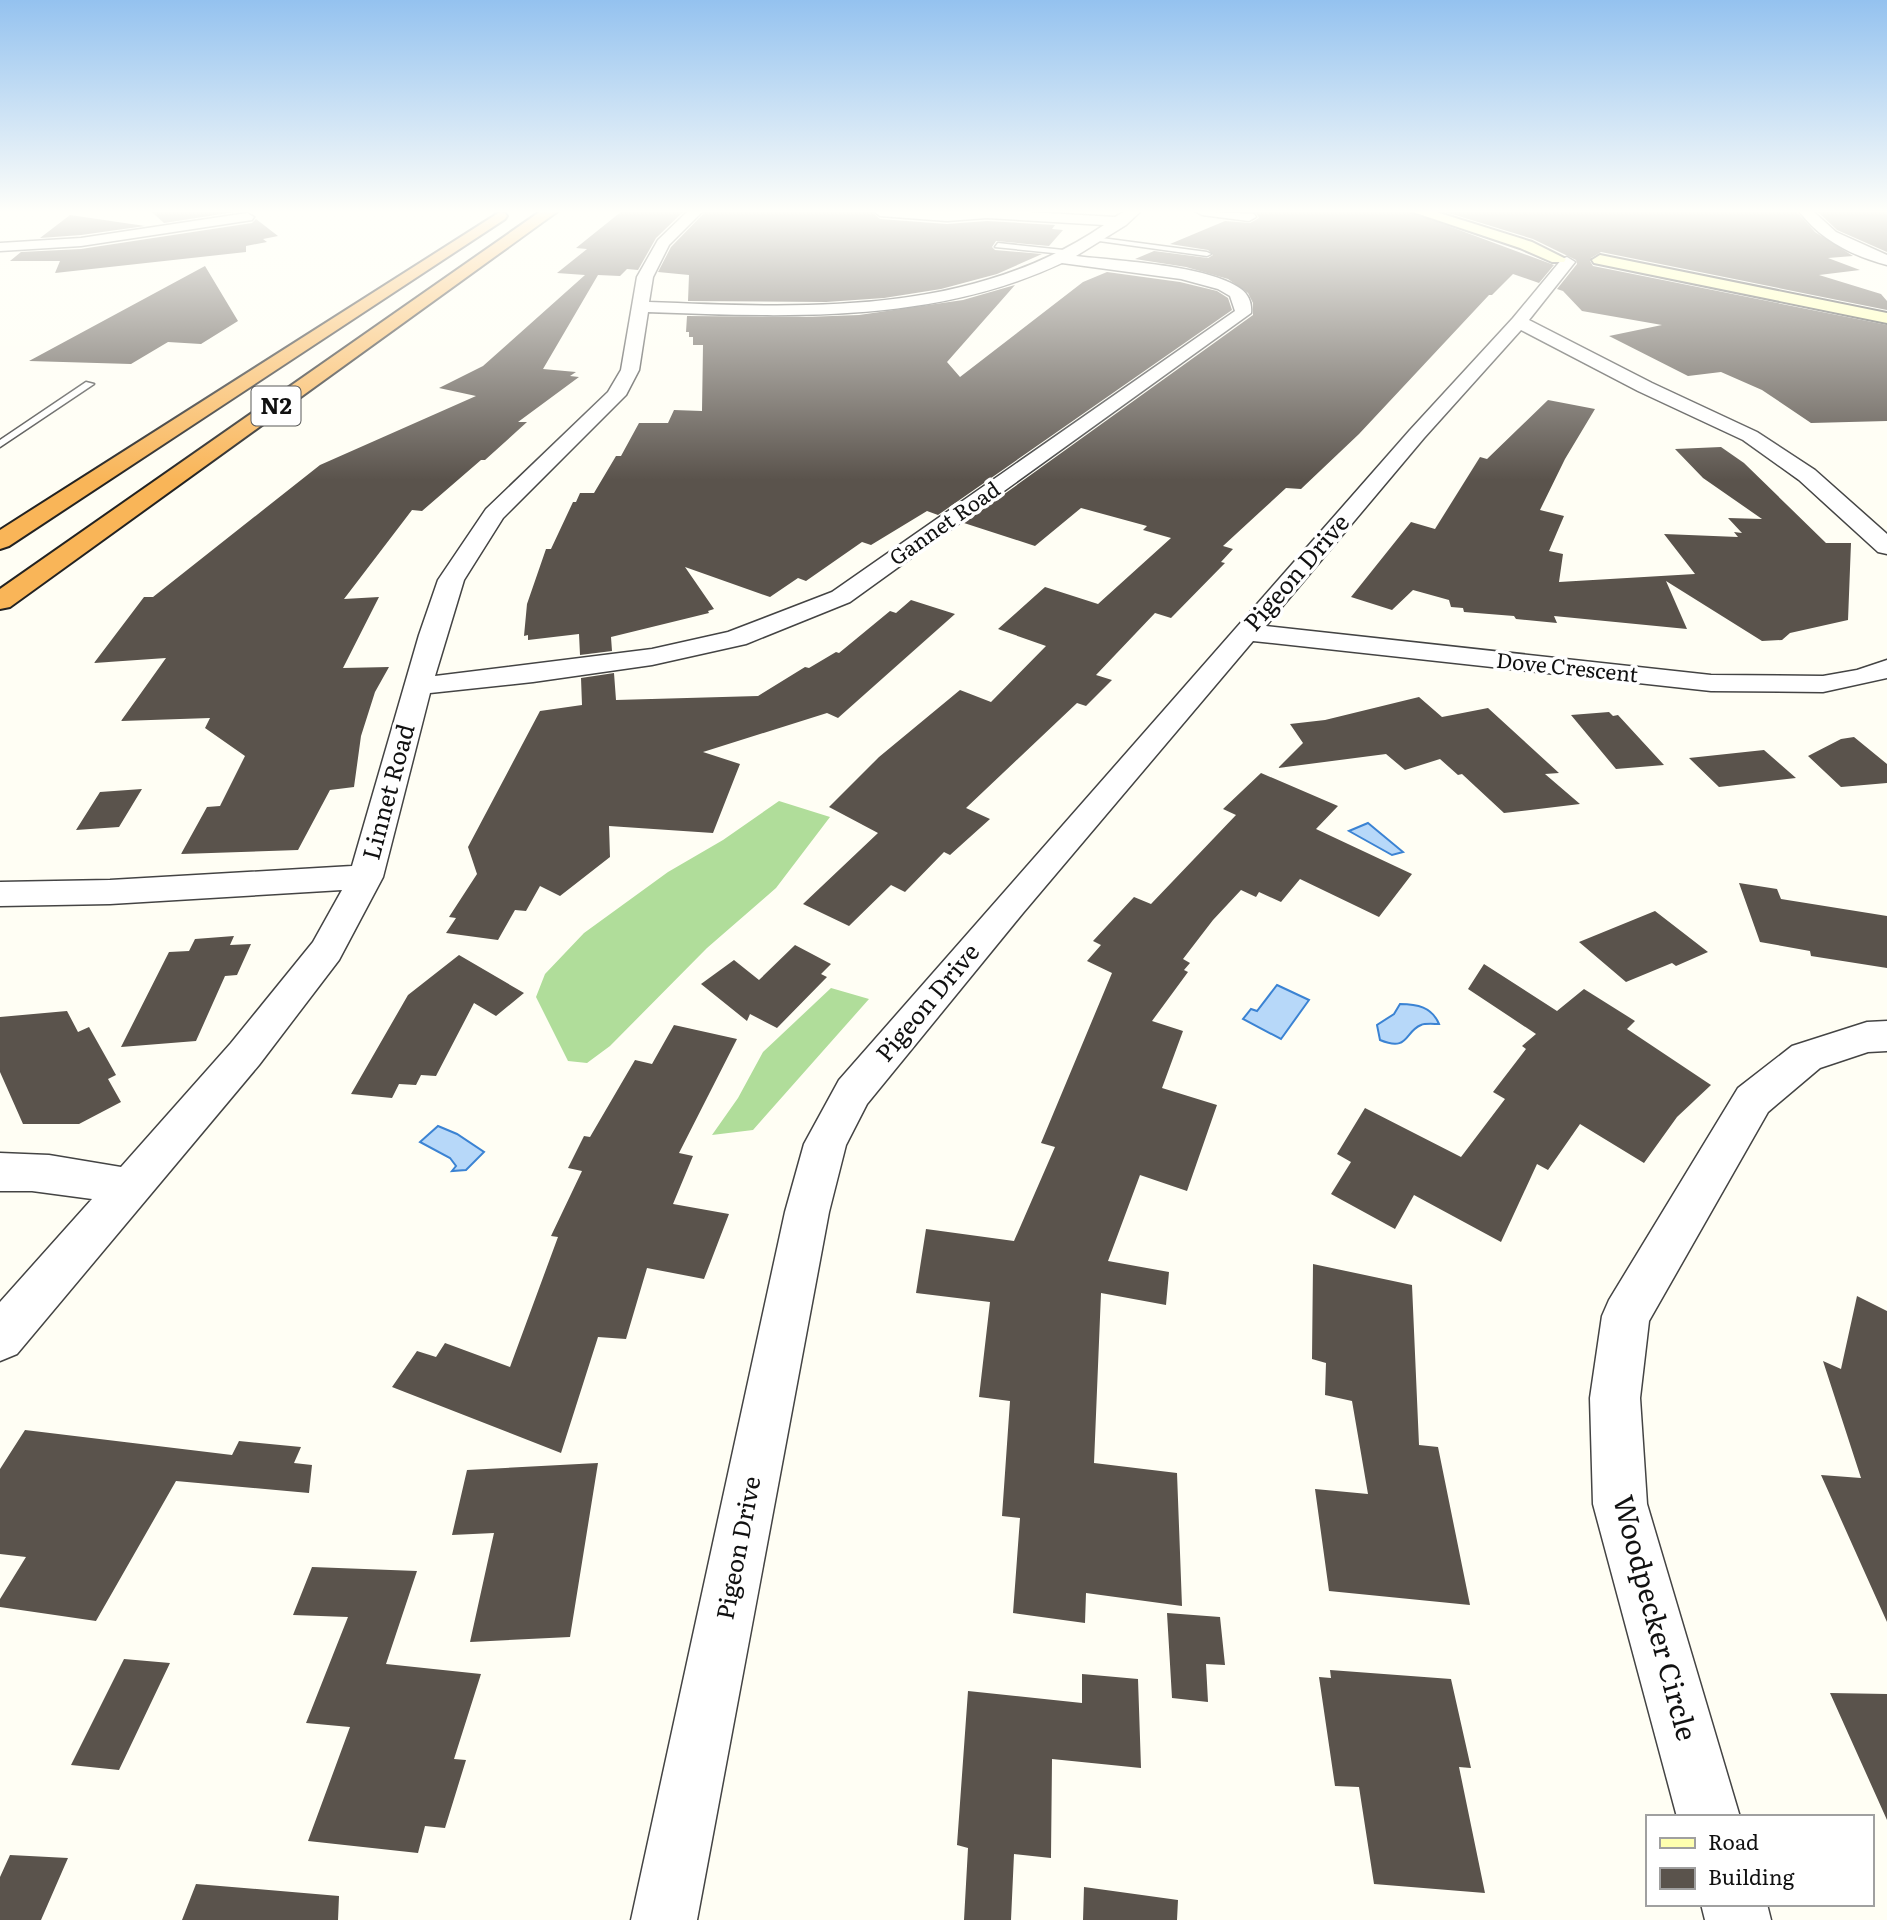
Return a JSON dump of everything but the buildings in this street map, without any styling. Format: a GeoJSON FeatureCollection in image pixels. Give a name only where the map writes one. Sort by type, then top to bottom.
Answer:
{"type":"FeatureCollection","features":[{"type":"Feature","properties":{"kind":"highway","name":"N2"},"geometry":{"type":"LineString","coordinates":[[0,541],[370,301]]}},
{"type":"Feature","properties":{"kind":"highway","name":"N2"},"geometry":{"type":"LineString","coordinates":[[0,601],[424,301]]}},
{"type":"Feature","properties":{"kind":"street","name":"Linnet Road"},"geometry":{"type":"LineString","coordinates":[[0,1338],[245,1054],[326,951],[366,877],[418,685],[451,580],[494,514],[616,396],[630,370],[640,301]]}},
{"type":"Feature","properties":{"kind":"street"},"geometry":{"type":"LineString","coordinates":[[639,307],[791,312],[857,310],[928,301]]}},
{"type":"Feature","properties":{"kind":"street","name":"Gannet Road"},"geometry":{"type":"LineString","coordinates":[[418,685],[533,674],[652,657],[736,638],[841,597],[1243,313],[1242,301]]}},
{"type":"Feature","properties":{"kind":"street","name":"Pigeon Drive"},"geometry":{"type":"LineString","coordinates":[[664,1920],[807,1212],[825,1144],[853,1092],[1418,434],[1539,301]]}},
{"type":"Feature","properties":{"kind":"street"},"geometry":{"type":"LineString","coordinates":[[1799,301],[1887,318]]}},
{"type":"Feature","properties":{"kind":"street"},"geometry":{"type":"LineString","coordinates":[[1519,322],[1750,436],[1807,475],[1887,547]]}},
{"type":"Feature","properties":{"kind":"street","name":"Dove Crescent"},"geometry":{"type":"LineString","coordinates":[[1247,632],[1712,683],[1789,685],[1838,681],[1873,675],[1887,668]]}},
{"type":"Feature","properties":{"kind":"street"},"geometry":{"type":"LineString","coordinates":[[0,894],[110,892],[366,877]]}},
{"type":"Feature","properties":{"kind":"street","name":"Woodpecker Circle"},"geometry":{"type":"LineString","coordinates":[[1708,1815],[1620,1504],[1615,1398],[1626,1316],[1753,1100],[1806,1057],[1867,1037],[1887,1036]]}},
{"type":"Feature","properties":{"kind":"street"},"geometry":{"type":"LineString","coordinates":[[0,1172],[57,1175],[129,1187]]}},
{"type":"Feature","properties":{"kind":"lane"},"geometry":{"type":"LineString","coordinates":[[0,444],[89,384]]}},
{"type":"Feature","properties":{"kind":"green space"},"geometry":{"type":"Polygon","coordinates":[[[779,801],[830,817],[776,888],[707,948],[610,1046],[587,1063],[568,1061],[536,997],[545,974],[584,933],[668,872],[723,840],[779,801]]]}},
{"type":"Feature","properties":{"kind":"green space"},"geometry":{"type":"Polygon","coordinates":[[[831,988],[869,999],[753,1130],[712,1135],[738,1098],[763,1052],[831,988]]]}},
{"type":"Feature","properties":{"kind":"water"},"geometry":{"type":"Polygon","coordinates":[[[1368,823],[1403,852],[1392,855],[1349,831],[1368,823]]]}},
{"type":"Feature","properties":{"kind":"water"},"geometry":{"type":"Polygon","coordinates":[[[1277,985],[1309,1000],[1281,1039],[1243,1019],[1251,1009],[1257,1011],[1277,985]]]}},
{"type":"Feature","properties":{"kind":"water"},"geometry":{"type":"Polygon","coordinates":[[[1400,1004],[1428,1010],[1439,1024],[1421,1025],[1405,1040],[1396,1044],[1380,1040],[1377,1025],[1394,1014],[1400,1004]]]}},
{"type":"Feature","properties":{"kind":"water"},"geometry":{"type":"Polygon","coordinates":[[[438,1126],[457,1134],[484,1152],[466,1170],[452,1171],[456,1166],[450,1158],[420,1142],[438,1126]]]}}]}
